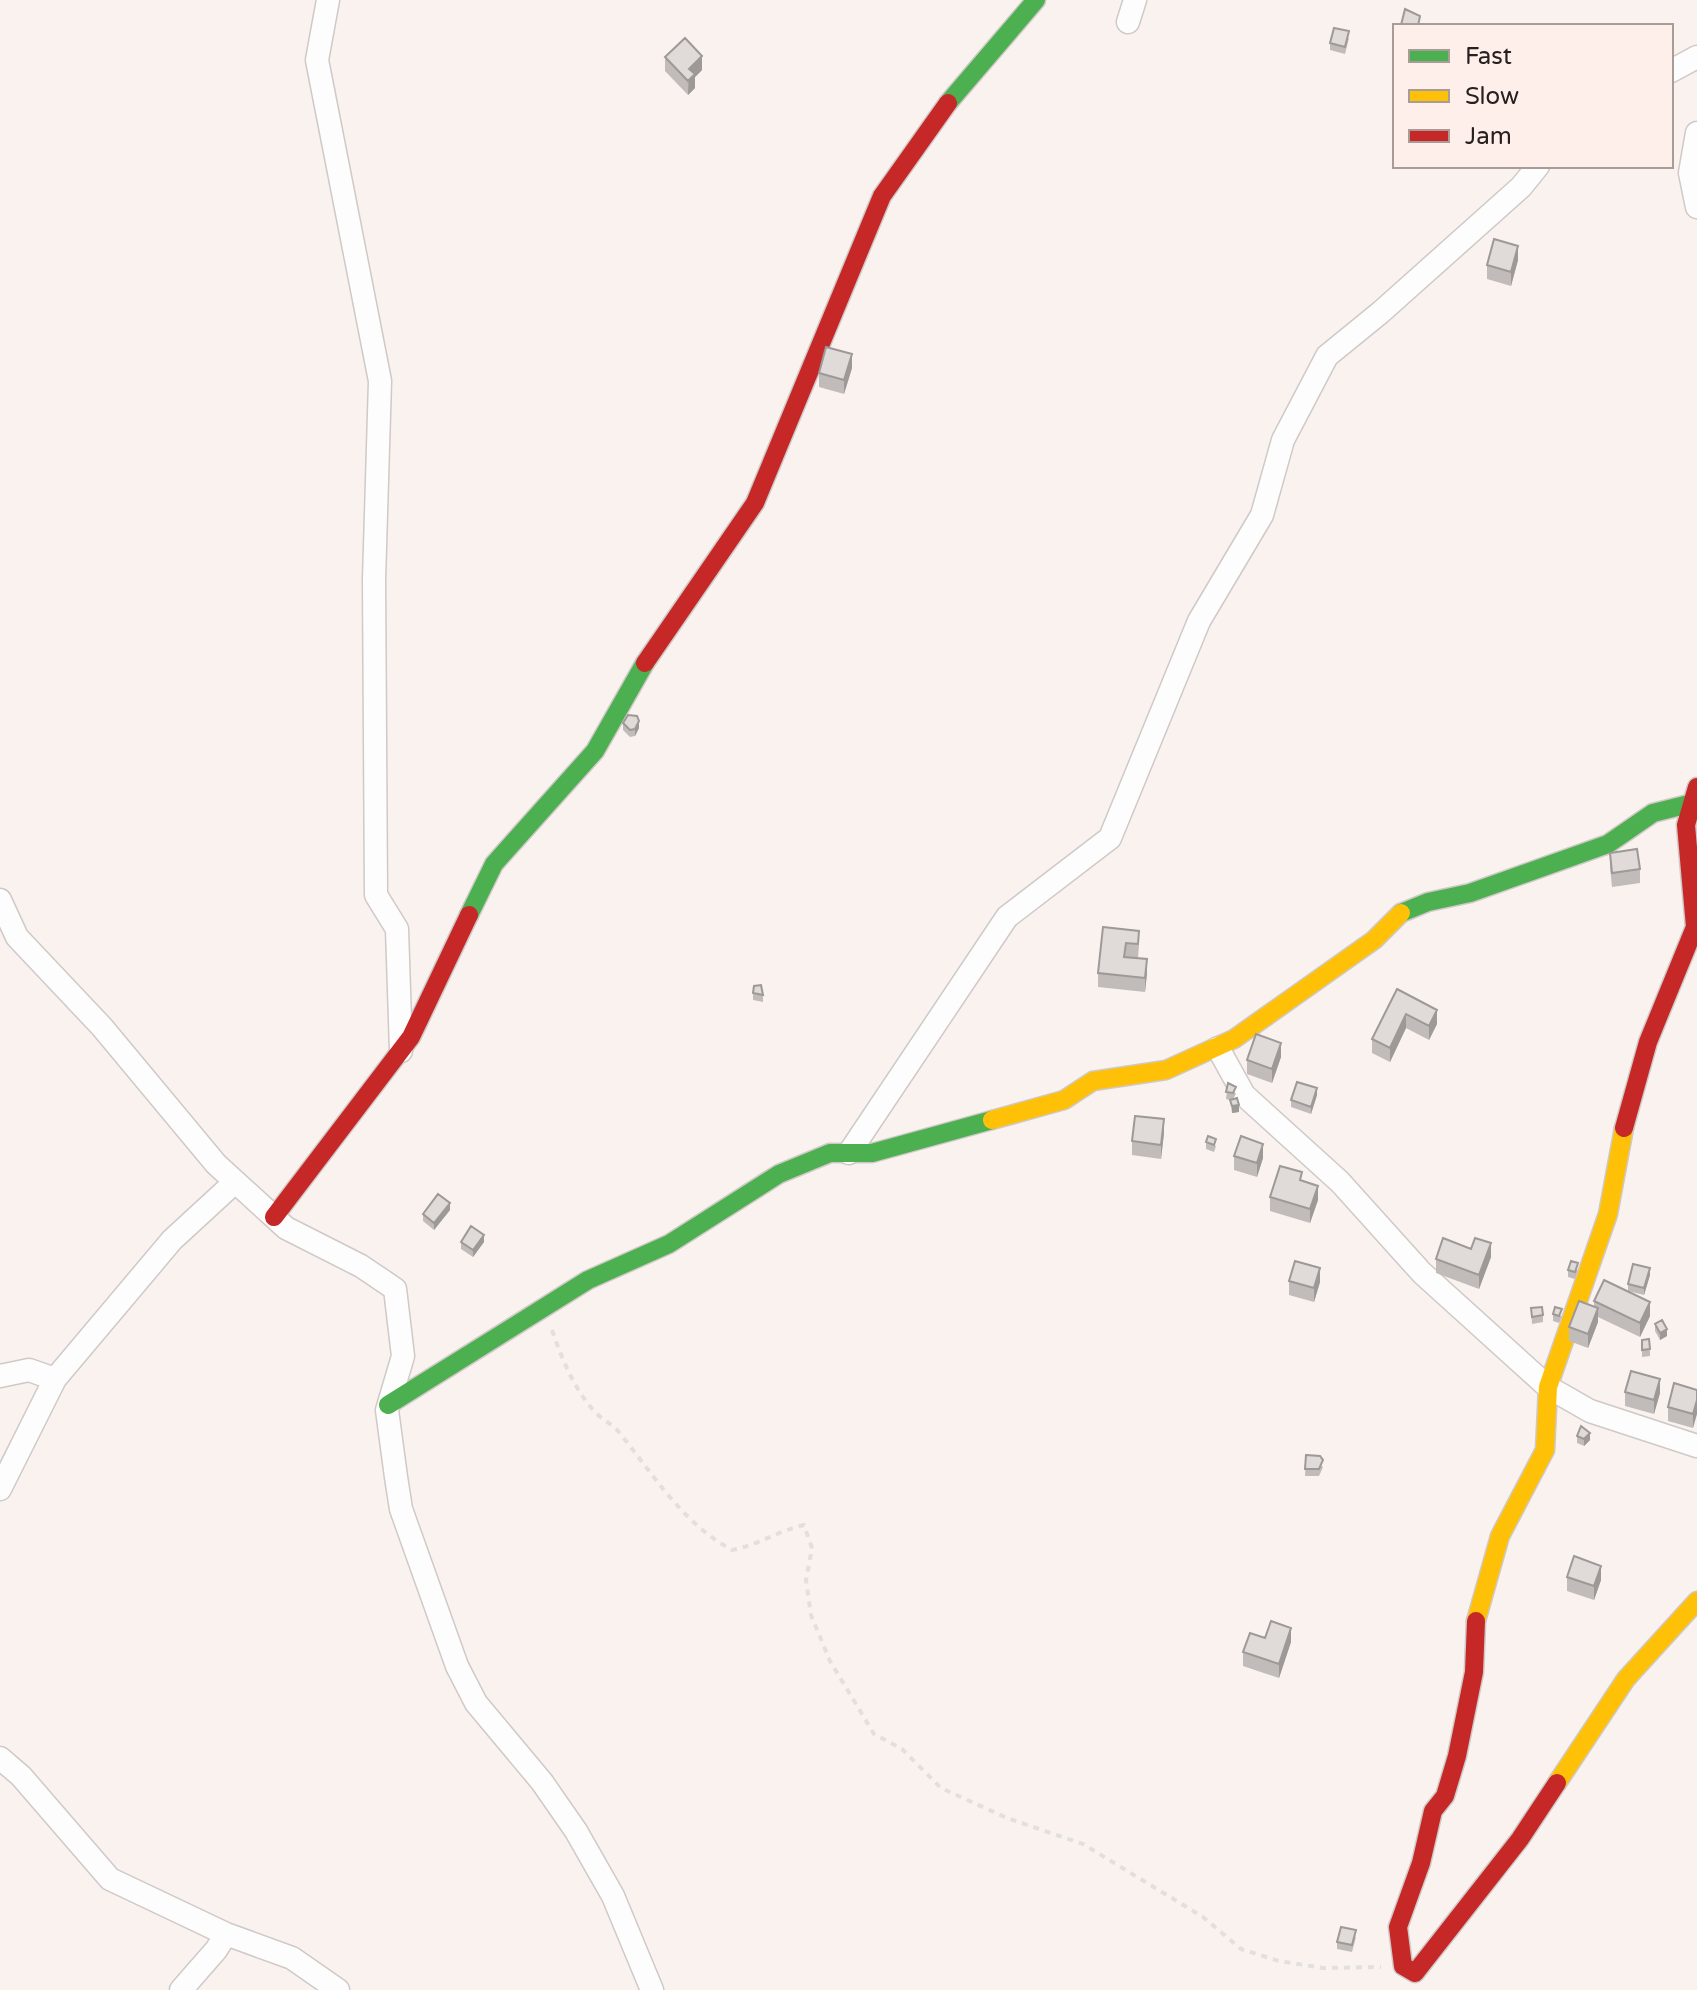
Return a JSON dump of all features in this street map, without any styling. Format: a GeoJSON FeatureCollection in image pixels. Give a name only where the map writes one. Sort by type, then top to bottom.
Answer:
{"type":"FeatureCollection","features":[{"type":"Feature","properties":{"kind":"street"},"geometry":{"type":"LineString","coordinates":[[328,0],[317,60],[380,381],[374,580],[376,895],[397,929],[401,1051]]}},
{"type":"Feature","properties":{"kind":"street"},"geometry":{"type":"LineString","coordinates":[[274,1217],[411,1037],[494,864],[595,751],[646,662],[755,503],[882,196],[961,85],[1036,0]]}},
{"type":"Feature","properties":{"kind":"street"},"geometry":{"type":"LineString","coordinates":[[1128,22],[1135,0]]}},
{"type":"Feature","properties":{"kind":"street"},"geometry":{"type":"LineString","coordinates":[[1673,70],[1697,57]]}},
{"type":"Feature","properties":{"kind":"street"},"geometry":{"type":"LineString","coordinates":[[1697,133],[1690,173],[1697,207]]}},
{"type":"Feature","properties":{"kind":"street"},"geometry":{"type":"LineString","coordinates":[[849,1153],[1007,917],[1110,838],[1199,621],[1262,515],[1283,440],[1327,356],[1521,187],[1536,168]]}},
{"type":"Feature","properties":{"kind":"street"},"geometry":{"type":"LineString","coordinates":[[1696,797],[1686,825],[1696,926],[1629,1102],[1608,1214],[1548,1387],[1545,1450],[1500,1536],[1473,1630],[1474,1672],[1457,1756],[1445,1796],[1433,1811],[1421,1863],[1398,1927],[1403,1966],[1415,1973],[1520,1839],[1626,1679],[1697,1601]]}},
{"type":"Feature","properties":{"kind":"street"},"geometry":{"type":"LineString","coordinates":[[388,1405],[588,1280],[669,1244],[779,1174],[830,1153],[872,1153],[970,1128],[1064,1100],[1093,1081],[1166,1070],[1218,1048],[1374,940],[1398,914],[1428,902],[1470,893],[1608,844],[1653,813],[1696,797]]}},
{"type":"Feature","properties":{"kind":"street"},"geometry":{"type":"LineString","coordinates":[[0,900],[17,937],[102,1027],[216,1164],[286,1228],[361,1266],[395,1289],[403,1356],[397,1387],[388,1405],[401,1509],[457,1666],[476,1703],[542,1782],[576,1831],[613,1896],[652,1990]]}},
{"type":"Feature","properties":{"kind":"street"},"geometry":{"type":"LineString","coordinates":[[1218,1048],[1244,1095],[1340,1182],[1422,1273],[1548,1387],[1590,1411],[1697,1446]]}},
{"type":"Feature","properties":{"kind":"street"},"geometry":{"type":"LineString","coordinates":[[0,1489],[55,1379],[172,1240],[235,1182]]}},
{"type":"Feature","properties":{"kind":"street"},"geometry":{"type":"LineString","coordinates":[[0,1376],[29,1370],[55,1379]]}},
{"type":"Feature","properties":{"kind":"street"},"geometry":{"type":"LineString","coordinates":[[0,1758],[21,1776],[110,1879],[226,1934],[292,1958],[338,1990]]}},
{"type":"Feature","properties":{"kind":"street"},"geometry":{"type":"LineString","coordinates":[[181,1990],[226,1934]]}},
{"type":"Feature","properties":{"kind":"path"},"geometry":{"type":"LineString","coordinates":[[544,1306],[566,1371],[595,1413],[616,1428],[660,1490],[712,1539],[732,1550],[753,1546],[780,1530],[804,1525],[812,1548],[806,1580],[811,1615],[830,1661],[874,1734],[902,1749],[941,1788],[1007,1818],[1083,1844],[1203,1917],[1241,1949],[1279,1961],[1323,1968],[1403,1966]]}},
{"type":"Feature","properties":{"kind":"building"},"geometry":{"type":"Polygon","coordinates":[[[1405,9],[1420,16],[1418,24],[1401,24],[1405,9]]]}},
{"type":"Feature","properties":{"kind":"building"},"geometry":{"type":"Polygon","coordinates":[[[1334,28],[1349,31],[1345,47],[1330,43],[1334,28]]]}},
{"type":"Feature","properties":{"kind":"building"},"geometry":{"type":"Polygon","coordinates":[[[685,38],[702,56],[689,69],[695,74],[688,81],[665,57],[685,38]]]}},
{"type":"Feature","properties":{"kind":"building"},"geometry":{"type":"Polygon","coordinates":[[[1494,239],[1518,246],[1511,272],[1487,265],[1494,239]]]}},
{"type":"Feature","properties":{"kind":"building"},"geometry":{"type":"Polygon","coordinates":[[[826,347],[852,354],[844,380],[819,373],[826,347]]]}},
{"type":"Feature","properties":{"kind":"building"},"geometry":{"type":"Polygon","coordinates":[[[628,715],[637,716],[639,721],[635,729],[630,730],[623,723],[628,715]]]}},
{"type":"Feature","properties":{"kind":"building"},"geometry":{"type":"Polygon","coordinates":[[[1637,849],[1640,869],[1612,873],[1610,853],[1637,849]]]}},
{"type":"Feature","properties":{"kind":"building"},"geometry":{"type":"Polygon","coordinates":[[[1103,927],[1139,931],[1138,944],[1126,943],[1124,957],[1147,959],[1145,978],[1098,973],[1103,927]]]}},
{"type":"Feature","properties":{"kind":"building"},"geometry":{"type":"Polygon","coordinates":[[[761,985],[763,995],[753,993],[754,986],[761,985]]]}},
{"type":"Feature","properties":{"kind":"building"},"geometry":{"type":"Polygon","coordinates":[[[1397,989],[1437,1010],[1429,1026],[1406,1014],[1390,1048],[1372,1039],[1397,989]]]}},
{"type":"Feature","properties":{"kind":"building"},"geometry":{"type":"Polygon","coordinates":[[[1256,1034],[1281,1043],[1272,1069],[1247,1060],[1256,1034]]]}},
{"type":"Feature","properties":{"kind":"building"},"geometry":{"type":"Polygon","coordinates":[[[1297,1082],[1317,1088],[1311,1107],[1291,1100],[1297,1082]]]}},
{"type":"Feature","properties":{"kind":"building"},"geometry":{"type":"Polygon","coordinates":[[[1228,1083],[1236,1087],[1233,1093],[1226,1092],[1228,1083]]]}},
{"type":"Feature","properties":{"kind":"building"},"geometry":{"type":"Polygon","coordinates":[[[1237,1098],[1239,1105],[1232,1106],[1230,1100],[1237,1098]]]}},
{"type":"Feature","properties":{"kind":"building"},"geometry":{"type":"Polygon","coordinates":[[[1135,1116],[1164,1119],[1161,1145],[1132,1141],[1135,1116]]]}},
{"type":"Feature","properties":{"kind":"building"},"geometry":{"type":"Polygon","coordinates":[[[1208,1136],[1216,1139],[1214,1145],[1206,1142],[1208,1136]]]}},
{"type":"Feature","properties":{"kind":"building"},"geometry":{"type":"Polygon","coordinates":[[[1241,1136],[1263,1144],[1257,1163],[1234,1156],[1241,1136]]]}},
{"type":"Feature","properties":{"kind":"building"},"geometry":{"type":"Polygon","coordinates":[[[1280,1166],[1302,1172],[1300,1180],[1318,1186],[1310,1209],[1270,1197],[1280,1166]]]}},
{"type":"Feature","properties":{"kind":"building"},"geometry":{"type":"Polygon","coordinates":[[[438,1194],[450,1203],[434,1223],[423,1214],[438,1194]]]}},
{"type":"Feature","properties":{"kind":"building"},"geometry":{"type":"Polygon","coordinates":[[[471,1226],[484,1235],[473,1250],[461,1242],[471,1226]]]}},
{"type":"Feature","properties":{"kind":"building"},"geometry":{"type":"Polygon","coordinates":[[[1443,1238],[1471,1249],[1475,1238],[1491,1243],[1479,1275],[1436,1259],[1443,1238]]]}},
{"type":"Feature","properties":{"kind":"building"},"geometry":{"type":"Polygon","coordinates":[[[1295,1261],[1320,1268],[1314,1288],[1289,1281],[1295,1261]]]}},
{"type":"Feature","properties":{"kind":"building"},"geometry":{"type":"Polygon","coordinates":[[[1571,1261],[1578,1263],[1575,1272],[1568,1270],[1571,1261]]]}},
{"type":"Feature","properties":{"kind":"building"},"geometry":{"type":"Polygon","coordinates":[[[1633,1264],[1650,1268],[1644,1288],[1628,1284],[1633,1264]]]}},
{"type":"Feature","properties":{"kind":"building"},"geometry":{"type":"Polygon","coordinates":[[[1604,1280],[1650,1302],[1640,1323],[1594,1301],[1604,1280]]]}},
{"type":"Feature","properties":{"kind":"building"},"geometry":{"type":"Polygon","coordinates":[[[1579,1301],[1598,1308],[1588,1334],[1569,1327],[1579,1301]]]}},
{"type":"Feature","properties":{"kind":"building"},"geometry":{"type":"Polygon","coordinates":[[[1542,1307],[1543,1315],[1532,1317],[1531,1308],[1542,1307]]]}},
{"type":"Feature","properties":{"kind":"building"},"geometry":{"type":"Polygon","coordinates":[[[1555,1307],[1562,1309],[1559,1316],[1553,1314],[1555,1307]]]}},
{"type":"Feature","properties":{"kind":"building"},"geometry":{"type":"Polygon","coordinates":[[[1662,1320],[1667,1329],[1660,1333],[1655,1324],[1662,1320]]]}},
{"type":"Feature","properties":{"kind":"building"},"geometry":{"type":"Polygon","coordinates":[[[1649,1339],[1650,1349],[1642,1350],[1642,1340],[1649,1339]]]}},
{"type":"Feature","properties":{"kind":"building"},"geometry":{"type":"Polygon","coordinates":[[[1631,1371],[1660,1379],[1654,1400],[1625,1392],[1631,1371]]]}},
{"type":"Feature","properties":{"kind":"building"},"geometry":{"type":"Polygon","coordinates":[[[1674,1383],[1697,1390],[1693,1414],[1668,1407],[1674,1383]]]}},
{"type":"Feature","properties":{"kind":"building"},"geometry":{"type":"Polygon","coordinates":[[[1581,1426],[1590,1433],[1584,1439],[1577,1436],[1581,1426]]]}},
{"type":"Feature","properties":{"kind":"building"},"geometry":{"type":"Polygon","coordinates":[[[1306,1455],[1320,1456],[1323,1460],[1319,1469],[1305,1469],[1306,1455]]]}},
{"type":"Feature","properties":{"kind":"building"},"geometry":{"type":"Polygon","coordinates":[[[1574,1556],[1601,1566],[1594,1586],[1567,1577],[1574,1556]]]}},
{"type":"Feature","properties":{"kind":"building"},"geometry":{"type":"Polygon","coordinates":[[[1271,1621],[1291,1628],[1279,1664],[1243,1652],[1250,1633],[1265,1638],[1271,1621]]]}},
{"type":"Feature","properties":{"kind":"building"},"geometry":{"type":"Polygon","coordinates":[[[1341,1927],[1356,1930],[1352,1945],[1337,1942],[1341,1927]]]}},
{"type":"Feature","properties":{"kind":"traffic: fast"},"geometry":{"type":"LineString","coordinates":[[948,103],[1036,0]]}},
{"type":"Feature","properties":{"kind":"traffic: fast"},"geometry":{"type":"LineString","coordinates":[[469,915],[494,864],[595,751],[645,663]]}},
{"type":"Feature","properties":{"kind":"traffic: fast"},"geometry":{"type":"LineString","coordinates":[[1401,913],[1428,902],[1470,893],[1608,844],[1653,813],[1697,802]]}},
{"type":"Feature","properties":{"kind":"traffic: fast"},"geometry":{"type":"LineString","coordinates":[[388,1405],[588,1280],[669,1244],[779,1174],[830,1153],[872,1153],[992,1120]]}},
{"type":"Feature","properties":{"kind":"traffic: slow"},"geometry":{"type":"LineString","coordinates":[[992,1120],[1064,1100],[1093,1081],[1166,1070],[1234,1039],[1374,940],[1401,913]]}},
{"type":"Feature","properties":{"kind":"traffic: slow"},"geometry":{"type":"LineString","coordinates":[[1476,1621],[1500,1536],[1545,1450],[1548,1387],[1608,1214],[1624,1128]]}},
{"type":"Feature","properties":{"kind":"traffic: slow"},"geometry":{"type":"LineString","coordinates":[[1557,1783],[1626,1679],[1697,1601]]}},
{"type":"Feature","properties":{"kind":"traffic: jam"},"geometry":{"type":"LineString","coordinates":[[645,663],[755,503],[882,196],[948,103]]}},
{"type":"Feature","properties":{"kind":"traffic: jam"},"geometry":{"type":"LineString","coordinates":[[1624,1128],[1648,1042],[1695,927],[1686,825],[1697,787]]}},
{"type":"Feature","properties":{"kind":"traffic: jam"},"geometry":{"type":"LineString","coordinates":[[274,1217],[411,1037],[469,915]]}},
{"type":"Feature","properties":{"kind":"traffic: jam"},"geometry":{"type":"LineString","coordinates":[[1476,1621],[1474,1672],[1457,1756],[1445,1796],[1433,1811],[1421,1863],[1398,1927],[1403,1966],[1415,1973],[1520,1839],[1557,1783]]}}]}
